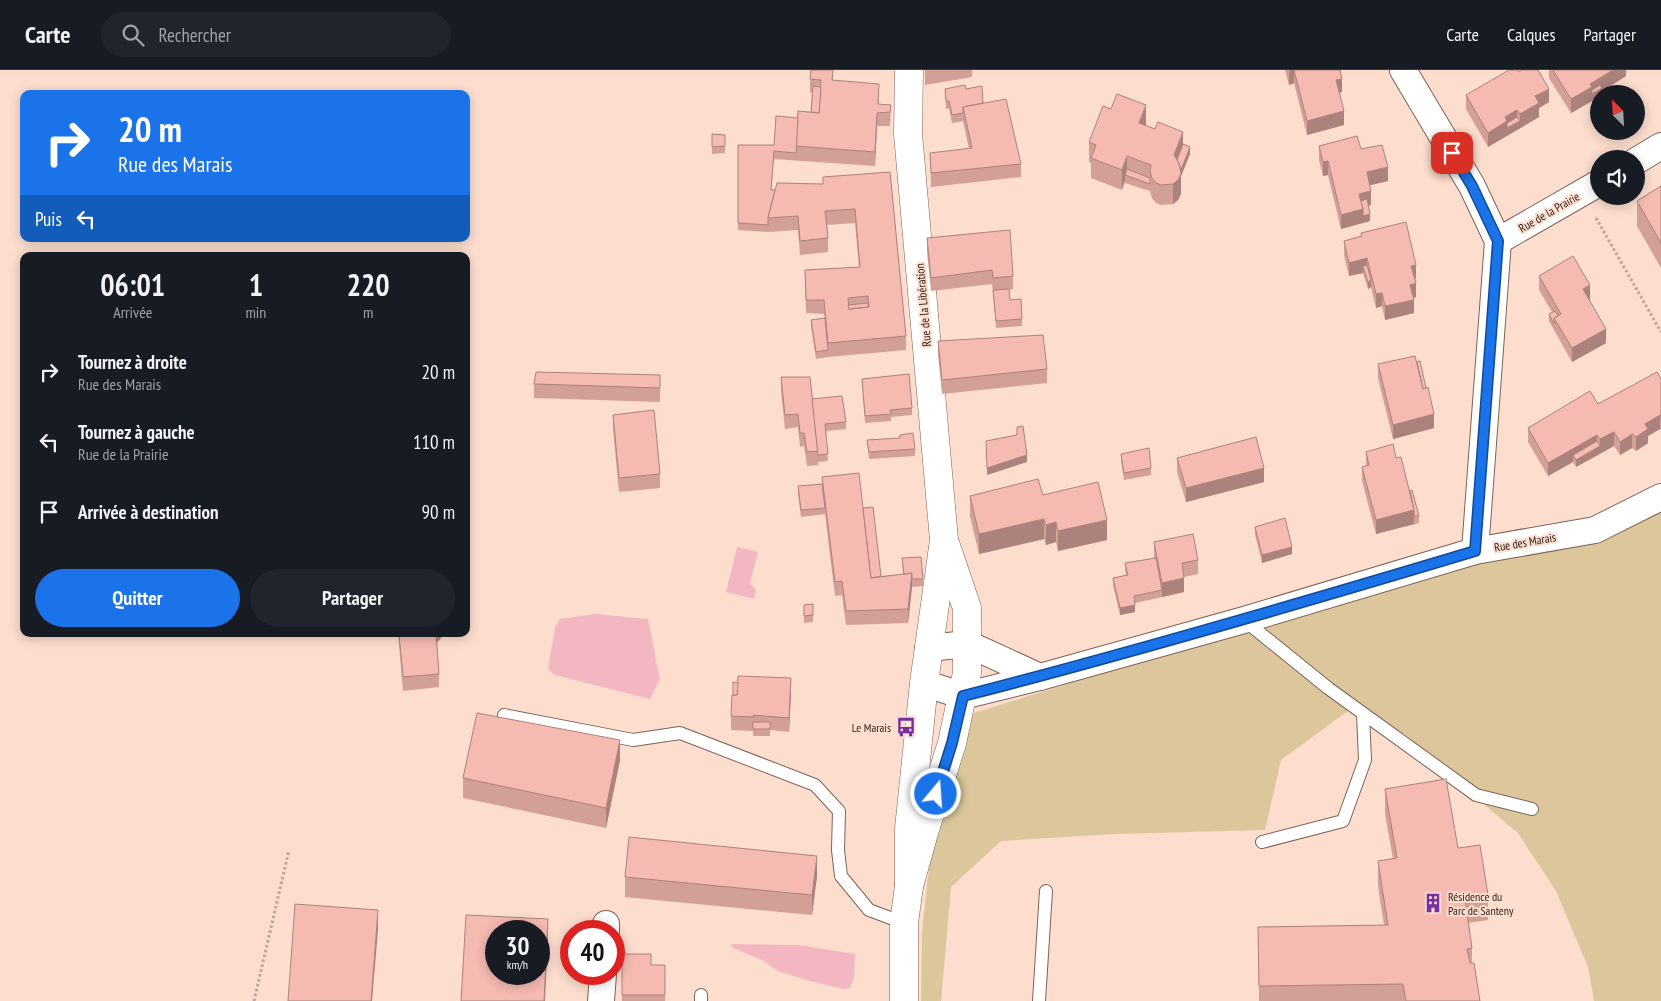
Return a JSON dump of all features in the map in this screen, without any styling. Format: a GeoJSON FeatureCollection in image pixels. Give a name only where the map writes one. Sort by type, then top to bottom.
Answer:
{"type":"FeatureCollection","features":[{"type":"Feature","properties":{"kind":"street","name":"Rue de la Libération"},"geometry":{"type":"LineString","coordinates":[[909,70],[908,134],[944,540],[928,648],[908,828],[910,886]]}},
{"type":"Feature","properties":{"kind":"street"},"geometry":{"type":"LineString","coordinates":[[1403,70],[1472,186],[1498,241],[1475,551]]}},
{"type":"Feature","properties":{"kind":"street"},"geometry":{"type":"LineString","coordinates":[[1645,156],[1661,146]]}},
{"type":"Feature","properties":{"kind":"street","name":"Rue de la Prairie"},"geometry":{"type":"LineString","coordinates":[[1498,241],[1590,188]]}},
{"type":"Feature","properties":{"kind":"street","name":"Rue des Marais"},"geometry":{"type":"LineString","coordinates":[[963,696],[1040,677],[1244,620],[1475,551],[1595,530],[1661,497]]}},
{"type":"Feature","properties":{"kind":"street","name":"Rue de la Libération"},"geometry":{"type":"LineString","coordinates":[[904,1001],[904,923],[910,886],[925,829],[952,743],[967,673],[967,608],[944,540]]}},
{"type":"Feature","properties":{"kind":"street"},"geometry":{"type":"LineString","coordinates":[[928,648],[968,644],[1040,677]]}},
{"type":"Feature","properties":{"kind":"street"},"geometry":{"type":"LineString","coordinates":[[924,683],[963,696]]}},
{"type":"Feature","properties":{"kind":"street"},"geometry":{"type":"LineString","coordinates":[[602,1001],[603,985]]}},
{"type":"Feature","properties":{"kind":"lane"},"geometry":{"type":"LineString","coordinates":[[1244,620],[1362,714],[1476,795],[1532,808]]}},
{"type":"Feature","properties":{"kind":"lane"},"geometry":{"type":"LineString","coordinates":[[1262,842],[1343,820],[1366,760],[1362,714]]}},
{"type":"Feature","properties":{"kind":"lane"},"geometry":{"type":"LineString","coordinates":[[504,715],[633,740],[680,733],[815,785],[839,811],[838,850],[841,876],[869,910],[904,923]]}},
{"type":"Feature","properties":{"kind":"lane"},"geometry":{"type":"LineString","coordinates":[[1039,1001],[1046,891]]}},
{"type":"Feature","properties":{"kind":"path"},"geometry":{"type":"LineString","coordinates":[[1598,205],[1661,332]]}},
{"type":"Feature","properties":{"kind":"path"},"geometry":{"type":"LineString","coordinates":[[254,1001],[289,850]]}},
{"type":"Feature","properties":{"kind":"shaded area"},"geometry":{"type":"Polygon","coordinates":[[[1661,500],[1661,1001],[1594,1001],[1588,967],[1556,891],[1518,833],[1456,781],[1405,734],[1349,710],[1281,760],[1265,830],[1114,834],[1001,841],[951,887],[941,1001],[921,1001],[922,933],[929,867],[960,736],[974,713],[1661,500]]]}},
{"type":"Feature","properties":{"kind":"shaded area"},"geometry":{"type":"Polygon","coordinates":[[[737,547],[758,552],[750,583],[756,590],[754,599],[726,592],[737,547]]]}},
{"type":"Feature","properties":{"kind":"shaded area"},"geometry":{"type":"Polygon","coordinates":[[[595,614],[648,619],[660,679],[650,699],[555,675],[548,669],[555,628],[560,619],[595,614]]]}},
{"type":"Feature","properties":{"kind":"shaded area"},"geometry":{"type":"Polygon","coordinates":[[[731,944],[798,945],[855,954],[854,977],[850,988],[843,989],[806,980],[778,971],[762,960],[733,948],[731,944]]]}},
{"type":"Feature","properties":{"kind":"building"},"geometry":{"type":"Polygon","coordinates":[[[811,70],[833,70],[832,80],[879,84],[878,104],[891,105],[890,112],[877,113],[875,152],[796,146],[798,111],[819,113],[821,80],[810,79],[811,70]]]}},
{"type":"Feature","properties":{"kind":"building"},"geometry":{"type":"Polygon","coordinates":[[[1294,70],[1340,70],[1342,79],[1336,80],[1344,111],[1307,121],[1294,70]]]}},
{"type":"Feature","properties":{"kind":"building"},"geometry":{"type":"Polygon","coordinates":[[[1509,70],[1518,70],[1519,72],[1522,70],[1538,70],[1549,89],[1535,96],[1539,103],[1520,114],[1517,110],[1505,117],[1507,121],[1488,133],[1466,95],[1509,70]]]}},
{"type":"Feature","properties":{"kind":"building"},"geometry":{"type":"Polygon","coordinates":[[[1553,70],[1613,70],[1590,84],[1590,88],[1571,99],[1553,70]]]}},
{"type":"Feature","properties":{"kind":"building"},"geometry":{"type":"Polygon","coordinates":[[[965,85],[966,89],[982,86],[983,103],[963,107],[963,113],[952,115],[949,101],[946,101],[945,89],[965,85]]]}},
{"type":"Feature","properties":{"kind":"building"},"geometry":{"type":"Polygon","coordinates":[[[813,86],[821,87],[819,113],[811,112],[813,86]]]}},
{"type":"Feature","properties":{"kind":"building"},"geometry":{"type":"Polygon","coordinates":[[[1117,94],[1146,105],[1139,123],[1155,129],[1158,122],[1183,132],[1174,155],[1179,163],[1181,174],[1173,184],[1161,185],[1156,183],[1150,172],[1151,165],[1127,156],[1122,170],[1091,158],[1096,145],[1089,142],[1103,106],[1111,109],[1117,94]]]}},
{"type":"Feature","properties":{"kind":"building"},"geometry":{"type":"Polygon","coordinates":[[[1006,99],[1021,164],[931,173],[930,153],[972,148],[963,107],[1006,99]]]}},
{"type":"Feature","properties":{"kind":"building"},"geometry":{"type":"Polygon","coordinates":[[[776,116],[798,118],[796,153],[774,151],[771,190],[775,190],[768,225],[738,223],[738,145],[774,145],[776,116]]]}},
{"type":"Feature","properties":{"kind":"building"},"geometry":{"type":"Polygon","coordinates":[[[1517,117],[1520,121],[1507,128],[1507,123],[1517,117]]]}},
{"type":"Feature","properties":{"kind":"building"},"geometry":{"type":"Polygon","coordinates":[[[712,134],[725,135],[725,146],[712,147],[712,134]]]}},
{"type":"Feature","properties":{"kind":"building"},"geometry":{"type":"Polygon","coordinates":[[[1357,136],[1361,149],[1382,145],[1388,167],[1367,172],[1371,191],[1359,194],[1363,209],[1341,215],[1328,161],[1323,162],[1319,146],[1357,136]]]}},
{"type":"Feature","properties":{"kind":"building"},"geometry":{"type":"Polygon","coordinates":[[[1183,144],[1190,147],[1181,170],[1177,160],[1183,144]]]}},
{"type":"Feature","properties":{"kind":"building"},"geometry":{"type":"Polygon","coordinates":[[[1127,169],[1150,178],[1150,184],[1125,175],[1127,169]]]}},
{"type":"Feature","properties":{"kind":"building"},"geometry":{"type":"Polygon","coordinates":[[[890,172],[906,336],[828,343],[824,300],[806,300],[805,270],[860,267],[855,209],[825,211],[828,238],[800,241],[798,216],[768,218],[777,183],[823,184],[823,177],[890,172]],[[868,296],[848,298],[849,309],[869,307],[868,296]]]}},
{"type":"Feature","properties":{"kind":"building"},"geometry":{"type":"Polygon","coordinates":[[[1661,186],[1661,243],[1639,205],[1645,205],[1645,196],[1661,186]]]}},
{"type":"Feature","properties":{"kind":"building"},"geometry":{"type":"Polygon","coordinates":[[[1367,199],[1370,214],[1363,216],[1361,201],[1367,199]]]}},
{"type":"Feature","properties":{"kind":"building"},"geometry":{"type":"Polygon","coordinates":[[[1406,222],[1416,265],[1411,266],[1416,283],[1410,285],[1414,300],[1385,306],[1382,293],[1376,294],[1367,258],[1349,263],[1344,241],[1362,236],[1361,233],[1406,222]]]}},
{"type":"Feature","properties":{"kind":"building"},"geometry":{"type":"Polygon","coordinates":[[[1010,230],[1013,276],[993,278],[992,270],[931,278],[927,238],[1010,230]]]}},
{"type":"Feature","properties":{"kind":"building"},"geometry":{"type":"Polygon","coordinates":[[[1573,256],[1590,285],[1583,289],[1606,329],[1572,348],[1554,318],[1561,314],[1539,276],[1573,256]]]}},
{"type":"Feature","properties":{"kind":"building"},"geometry":{"type":"Polygon","coordinates":[[[1367,265],[1371,280],[1368,282],[1363,266],[1367,265]]]}},
{"type":"Feature","properties":{"kind":"building"},"geometry":{"type":"Polygon","coordinates":[[[1009,289],[1010,300],[1021,299],[1022,319],[996,321],[993,290],[1009,289]]]}},
{"type":"Feature","properties":{"kind":"building"},"geometry":{"type":"Polygon","coordinates":[[[868,303],[868,307],[849,309],[848,305],[868,303]]]}},
{"type":"Feature","properties":{"kind":"building"},"geometry":{"type":"Polygon","coordinates":[[[1555,311],[1558,316],[1554,318],[1554,324],[1549,314],[1555,311]]]}},
{"type":"Feature","properties":{"kind":"building"},"geometry":{"type":"Polygon","coordinates":[[[825,318],[828,350],[816,352],[811,320],[825,318]]]}},
{"type":"Feature","properties":{"kind":"building"},"geometry":{"type":"Polygon","coordinates":[[[1043,335],[1047,369],[942,380],[938,341],[1043,335]]]}},
{"type":"Feature","properties":{"kind":"building"},"geometry":{"type":"Polygon","coordinates":[[[1415,356],[1423,389],[1428,387],[1434,414],[1393,425],[1378,364],[1415,356]]]}},
{"type":"Feature","properties":{"kind":"building"},"geometry":{"type":"Polygon","coordinates":[[[1420,361],[1426,388],[1423,389],[1417,362],[1420,361]]]}},
{"type":"Feature","properties":{"kind":"building"},"geometry":{"type":"Polygon","coordinates":[[[536,372],[660,375],[660,388],[534,384],[536,372]]]}},
{"type":"Feature","properties":{"kind":"building"},"geometry":{"type":"Polygon","coordinates":[[[1657,372],[1661,379],[1661,417],[1660,415],[1645,424],[1648,429],[1636,437],[1632,434],[1620,442],[1614,432],[1600,439],[1597,435],[1548,463],[1528,428],[1590,391],[1598,404],[1657,372]]]}},
{"type":"Feature","properties":{"kind":"building"},"geometry":{"type":"Polygon","coordinates":[[[909,374],[912,408],[890,410],[891,414],[865,416],[862,379],[909,374]]]}},
{"type":"Feature","properties":{"kind":"building"},"geometry":{"type":"Polygon","coordinates":[[[781,377],[810,377],[818,451],[807,452],[804,433],[800,433],[798,414],[785,415],[781,377]]]}},
{"type":"Feature","properties":{"kind":"building"},"geometry":{"type":"Polygon","coordinates":[[[842,396],[846,422],[825,424],[828,454],[818,455],[812,399],[842,396]]]}},
{"type":"Feature","properties":{"kind":"building"},"geometry":{"type":"Polygon","coordinates":[[[654,410],[660,474],[619,478],[613,415],[654,410]]]}},
{"type":"Feature","properties":{"kind":"building"},"geometry":{"type":"Polygon","coordinates":[[[1023,426],[1027,455],[987,468],[986,441],[1017,435],[1017,427],[1023,426]]]}},
{"type":"Feature","properties":{"kind":"building"},"geometry":{"type":"Polygon","coordinates":[[[913,433],[915,449],[869,452],[867,440],[900,438],[900,435],[913,433]]]}},
{"type":"Feature","properties":{"kind":"building"},"geometry":{"type":"Polygon","coordinates":[[[1256,437],[1264,468],[1186,488],[1177,458],[1256,437]]]}},
{"type":"Feature","properties":{"kind":"building"},"geometry":{"type":"Polygon","coordinates":[[[1597,441],[1600,446],[1576,460],[1573,455],[1597,441]]]}},
{"type":"Feature","properties":{"kind":"building"},"geometry":{"type":"Polygon","coordinates":[[[1393,444],[1396,458],[1401,457],[1414,510],[1376,520],[1362,467],[1369,465],[1366,452],[1393,444]]]}},
{"type":"Feature","properties":{"kind":"building"},"geometry":{"type":"Polygon","coordinates":[[[1149,448],[1151,468],[1124,473],[1121,454],[1149,448]]]}},
{"type":"Feature","properties":{"kind":"building"},"geometry":{"type":"Polygon","coordinates":[[[859,473],[871,578],[912,573],[908,609],[846,611],[842,581],[835,582],[822,477],[859,473]]]}},
{"type":"Feature","properties":{"kind":"building"},"geometry":{"type":"Polygon","coordinates":[[[1038,479],[1043,495],[1098,482],[1107,520],[1058,531],[1056,522],[1046,525],[1044,519],[979,534],[970,496],[1038,479]]]}},
{"type":"Feature","properties":{"kind":"building"},"geometry":{"type":"Polygon","coordinates":[[[822,484],[825,508],[801,510],[798,486],[822,484]]]}},
{"type":"Feature","properties":{"kind":"building"},"geometry":{"type":"Polygon","coordinates":[[[1412,490],[1419,516],[1414,516],[1410,491],[1412,490]]]}},
{"type":"Feature","properties":{"kind":"building"},"geometry":{"type":"Polygon","coordinates":[[[873,507],[881,576],[871,578],[863,508],[873,507]]]}},
{"type":"Feature","properties":{"kind":"building"},"geometry":{"type":"Polygon","coordinates":[[[1285,518],[1292,547],[1262,555],[1255,527],[1285,518]]]}},
{"type":"Feature","properties":{"kind":"building"},"geometry":{"type":"Polygon","coordinates":[[[1193,534],[1198,560],[1182,563],[1184,578],[1162,583],[1154,542],[1193,534]]]}},
{"type":"Feature","properties":{"kind":"building"},"geometry":{"type":"Polygon","coordinates":[[[921,557],[923,579],[912,579],[912,573],[904,574],[902,558],[921,557]]]}},
{"type":"Feature","properties":{"kind":"building"},"geometry":{"type":"Polygon","coordinates":[[[1156,558],[1162,590],[1134,596],[1135,605],[1120,608],[1113,578],[1128,575],[1125,563],[1156,558]]]}},
{"type":"Feature","properties":{"kind":"building"},"geometry":{"type":"Polygon","coordinates":[[[813,604],[813,615],[804,616],[804,605],[813,604]]]}},
{"type":"Feature","properties":{"kind":"building"},"geometry":{"type":"Polygon","coordinates":[[[399,637],[436,637],[439,674],[403,677],[399,637]]]}},
{"type":"Feature","properties":{"kind":"building"},"geometry":{"type":"Polygon","coordinates":[[[738,676],[791,678],[789,718],[753,715],[754,717],[731,716],[732,695],[737,695],[738,676]]]}},
{"type":"Feature","properties":{"kind":"building"},"geometry":{"type":"Polygon","coordinates":[[[733,682],[738,683],[737,695],[733,695],[733,682]]]}},
{"type":"Feature","properties":{"kind":"building"},"geometry":{"type":"Polygon","coordinates":[[[477,713],[620,740],[606,808],[463,778],[477,713]]]}},
{"type":"Feature","properties":{"kind":"building"},"geometry":{"type":"Polygon","coordinates":[[[753,722],[770,722],[770,729],[753,729],[753,722]]]}},
{"type":"Feature","properties":{"kind":"building","name":"Résidence du Parc de Santeny"},"geometry":{"type":"Polygon","coordinates":[[[1446,779],[1458,848],[1480,845],[1488,895],[1465,899],[1472,948],[1467,949],[1470,963],[1474,963],[1480,1001],[1406,1001],[1403,984],[1259,986],[1258,927],[1388,925],[1378,861],[1397,858],[1385,789],[1446,779]]]}},
{"type":"Feature","properties":{"kind":"building"},"geometry":{"type":"Polygon","coordinates":[[[629,837],[817,856],[812,895],[625,877],[629,837]]]}},
{"type":"Feature","properties":{"kind":"building"},"geometry":{"type":"Polygon","coordinates":[[[295,904],[378,910],[371,1001],[288,1001],[295,904]]]}},
{"type":"Feature","properties":{"kind":"building"},"geometry":{"type":"Polygon","coordinates":[[[466,915],[548,919],[485,920],[485,985],[545,985],[544,1001],[461,1001],[466,915]]]}},
{"type":"Feature","properties":{"kind":"building"},"geometry":{"type":"Polygon","coordinates":[[[625,954],[651,954],[651,965],[665,965],[665,995],[622,995],[622,985],[625,985],[625,954]]]}},
{"type":"Feature","properties":{"kind":"place","name":"Le Marais"},"geometry":{"type":"Point","coordinates":[906,727]}},
{"type":"Feature","properties":{"kind":"place","name":"Résidence du Parc de Santeny"},"geometry":{"type":"Point","coordinates":[1433,903]}},
{"type":"Feature","properties":{"kind":"route"},"geometry":{"type":"LineString","coordinates":[[936,794],[952,743],[963,696],[1040,677],[1244,620],[1475,551],[1498,241],[1472,186],[1452,153]]}}]}
